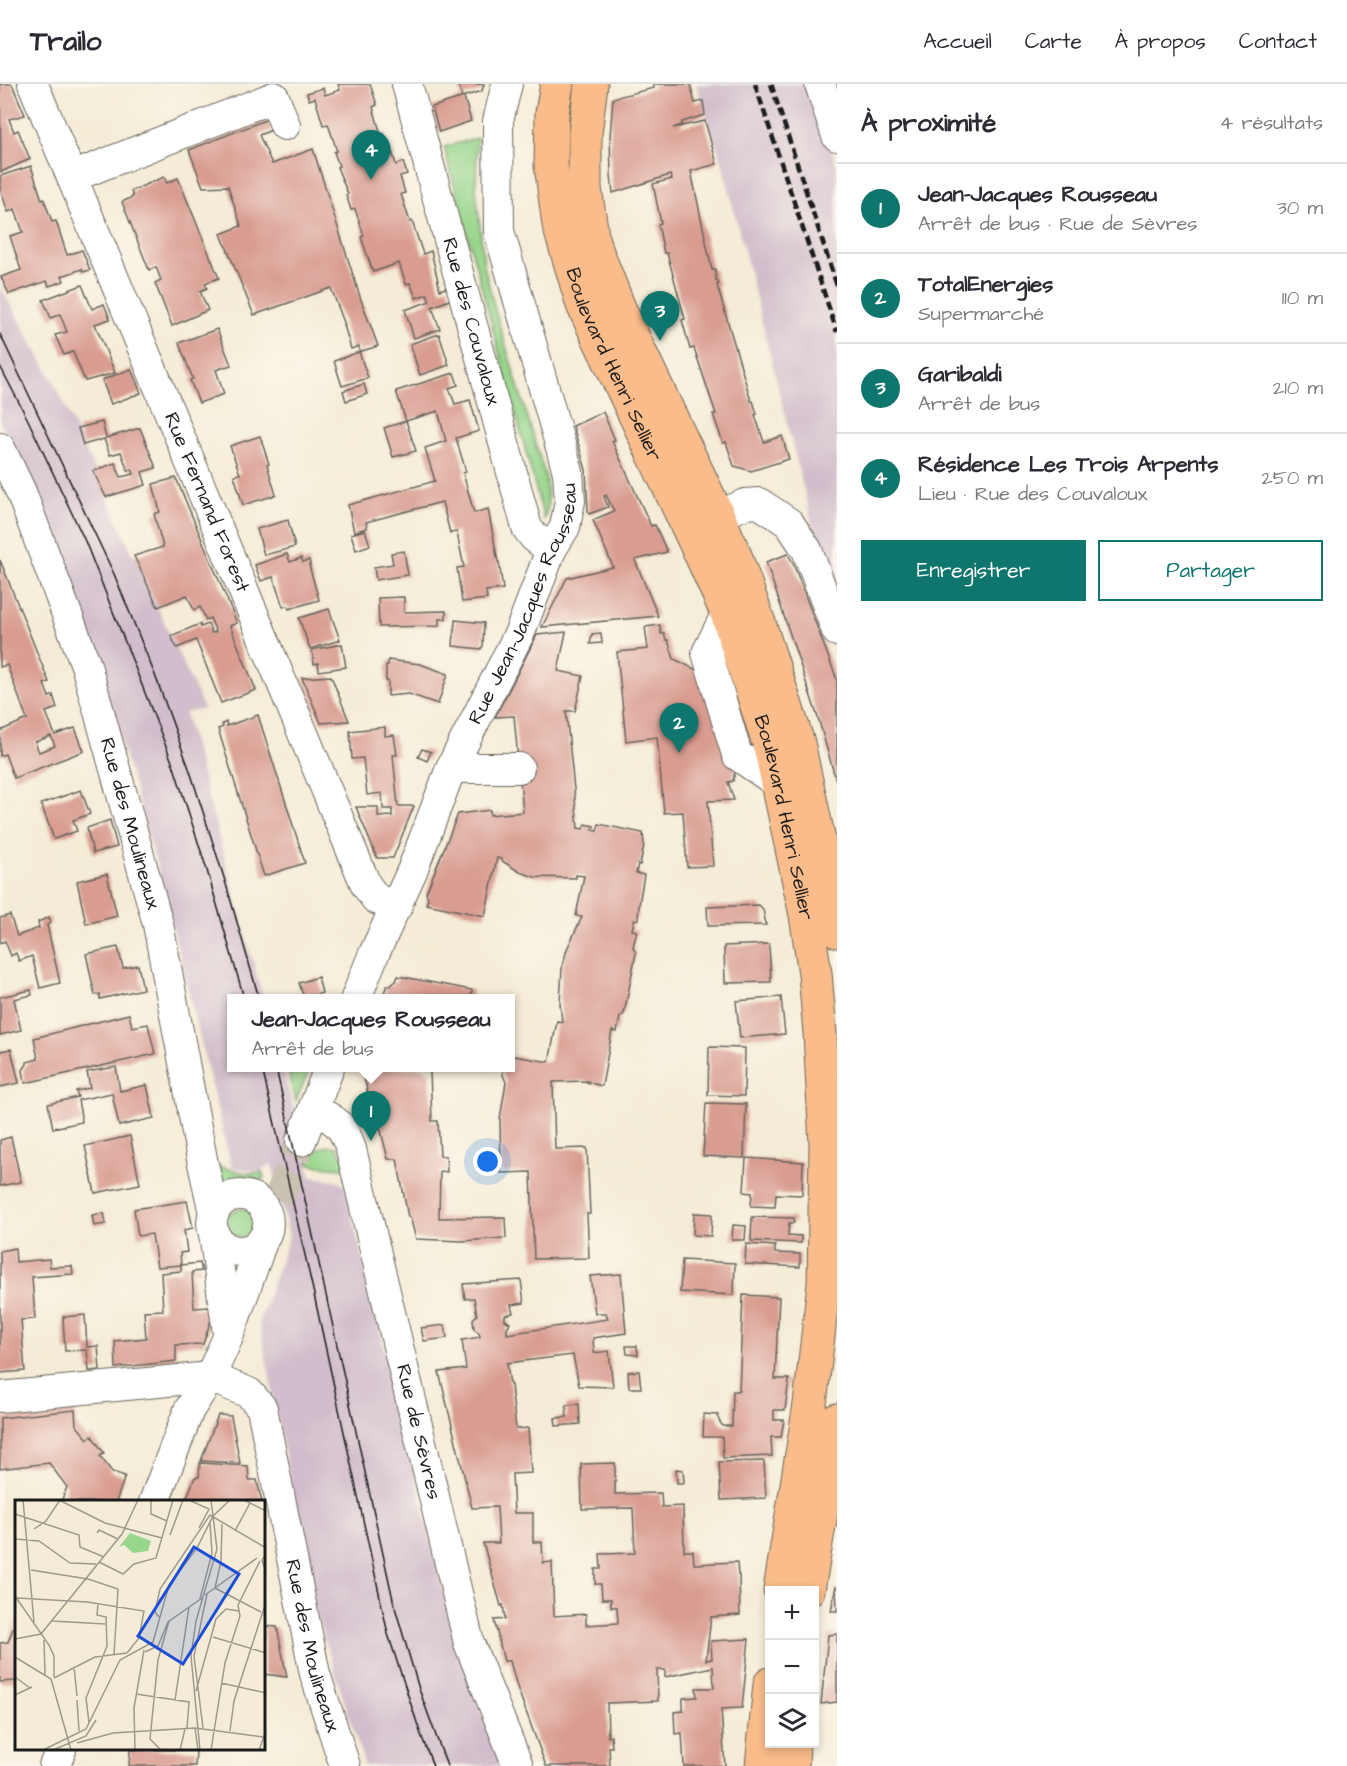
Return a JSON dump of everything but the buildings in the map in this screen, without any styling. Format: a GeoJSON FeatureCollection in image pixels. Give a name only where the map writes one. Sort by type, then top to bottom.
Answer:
{"type":"FeatureCollection","features":[{"type":"Feature","properties":{"kind":"main road","name":"Boulevard Henri Sellier"},"geometry":{"type":"LineString","coordinates":[[557,84],[552,113],[551,165],[559,225],[583,305],[727,613],[771,750],[806,915],[815,973],[826,1144],[824,1284],[810,1404],[781,1586]]}},
{"type":"Feature","properties":{"kind":"main road","name":"Boulevard Henri Sellier"},"geometry":{"type":"LineString","coordinates":[[591,84],[585,134],[585,188],[593,242],[619,308],[718,516],[758,620],[798,743],[837,931]]}},
{"type":"Feature","properties":{"kind":"main road"},"geometry":{"type":"LineString","coordinates":[[809,1586],[837,1420]]}},
{"type":"Feature","properties":{"kind":"main road"},"geometry":{"type":"LineString","coordinates":[[762,1766],[769,1694]]}},
{"type":"Feature","properties":{"kind":"main road"},"geometry":{"type":"LineString","coordinates":[[792,1766],[793,1748]]}},
{"type":"Feature","properties":{"kind":"street","name":"Rue Fernand Forest"},"geometry":{"type":"LineString","coordinates":[[33,84],[366,885],[376,899],[397,906]]}},
{"type":"Feature","properties":{"kind":"street","name":"Rue des Couvaloux"},"geometry":{"type":"LineString","coordinates":[[407,84],[527,528],[550,550]]}},
{"type":"Feature","properties":{"kind":"street","name":"Rue Jean-Jacques Rousseau"},"geometry":{"type":"LineString","coordinates":[[358,994],[412,871],[451,768],[520,633],[550,550],[565,527],[570,501],[568,472],[499,231],[498,121],[507,84]]}},
{"type":"Feature","properties":{"kind":"street"},"geometry":{"type":"LineString","coordinates":[[820,84],[837,136]]}},
{"type":"Feature","properties":{"kind":"street"},"geometry":{"type":"LineString","coordinates":[[72,177],[274,97],[285,125]]}},
{"type":"Feature","properties":{"kind":"street","name":"Rue des Moulineaux"},"geometry":{"type":"LineString","coordinates":[[0,448],[21,492],[86,665],[158,924],[214,1223],[228,1337]]}},
{"type":"Feature","properties":{"kind":"street"},"geometry":{"type":"LineString","coordinates":[[718,516],[745,504],[759,503],[789,523],[807,550],[837,631]]}},
{"type":"Feature","properties":{"kind":"street"},"geometry":{"type":"LineString","coordinates":[[451,768],[519,768]]}},
{"type":"Feature","properties":{"kind":"street"},"geometry":{"type":"LineString","coordinates":[[301,1140],[327,1072]]}},
{"type":"Feature","properties":{"kind":"street","name":"Rue de Sèvres"},"geometry":{"type":"LineString","coordinates":[[313,1110],[328,1116],[345,1130],[351,1149],[469,1643],[518,1766]]}},
{"type":"Feature","properties":{"kind":"street"},"geometry":{"type":"LineString","coordinates":[[243,1195],[269,1210],[258,1246],[250,1250],[233,1251],[219,1242],[214,1223],[225,1199],[243,1195]]}},
{"type":"Feature","properties":{"kind":"street"},"geometry":{"type":"LineString","coordinates":[[155,1500],[189,1410],[210,1377],[228,1337],[269,1210]]}},
{"type":"Feature","properties":{"kind":"street"},"geometry":{"type":"LineString","coordinates":[[0,1397],[210,1377]]}},
{"type":"Feature","properties":{"kind":"street","name":"Rue des Moulineaux"},"geometry":{"type":"LineString","coordinates":[[210,1377],[249,1393],[262,1408],[315,1674],[345,1766]]}},
{"type":"Feature","properties":{"kind":"street"},"geometry":{"type":"LineString","coordinates":[[54,1766],[60,1751]]}},
{"type":"Feature","properties":{"kind":"shaded area"},"geometry":{"type":"Polygon","coordinates":[[[696,84],[810,84],[837,168],[837,594],[816,539],[722,162],[696,84]]]}},
{"type":"Feature","properties":{"kind":"shaded area"},"geometry":{"type":"Polygon","coordinates":[[[0,286],[54,382],[204,709],[185,713],[262,994],[227,994],[227,1072],[284,1072],[311,1177],[336,1180],[345,1186],[453,1631],[502,1766],[365,1766],[316,1613],[259,1322],[289,1237],[272,1163],[261,1171],[232,1168],[159,872],[82,611],[21,464],[0,422],[0,286]]]}},
{"type":"Feature","properties":{"kind":"green space"},"geometry":{"type":"Polygon","coordinates":[[[477,138],[476,189],[484,266],[546,479],[548,507],[544,519],[444,147],[477,138]]]}},
{"type":"Feature","properties":{"kind":"green space"},"geometry":{"type":"Polygon","coordinates":[[[288,1072],[308,1072],[296,1101],[288,1072]]]}},
{"type":"Feature","properties":{"kind":"green space"},"geometry":{"type":"Polygon","coordinates":[[[329,1146],[337,1147],[349,1169],[308,1163],[316,1151],[329,1146]]]}},
{"type":"Feature","properties":{"kind":"green space"},"geometry":{"type":"Polygon","coordinates":[[[218,1166],[245,1173],[262,1172],[264,1178],[257,1182],[236,1182],[220,1187],[218,1166]]]}},
{"type":"Feature","properties":{"kind":"green space"},"geometry":{"type":"Polygon","coordinates":[[[241,1209],[251,1213],[255,1223],[251,1233],[241,1237],[231,1233],[227,1223],[231,1213],[241,1209]]]}},
{"type":"Feature","properties":{"kind":"tunnel"},"geometry":{"type":"LineString","coordinates":[[278,1200],[301,1141]]}},
{"type":"Feature","properties":{"kind":"tram line"},"geometry":{"type":"LineString","coordinates":[[0,334],[114,574],[155,675],[190,771],[258,994]]}},
{"type":"Feature","properties":{"kind":"tram line"},"geometry":{"type":"LineString","coordinates":[[0,366],[85,541],[174,767],[243,994]]}},
{"type":"Feature","properties":{"kind":"tram line"},"geometry":{"type":"LineString","coordinates":[[263,1072],[388,1634],[433,1766]]}},
{"type":"Feature","properties":{"kind":"tram line"},"geometry":{"type":"LineString","coordinates":[[277,1072],[394,1604],[419,1689],[447,1766]]}},
{"type":"Feature","properties":{"kind":"railway"},"geometry":{"type":"LineString","coordinates":[[755,84],[837,332]]}},
{"type":"Feature","properties":{"kind":"railway"},"geometry":{"type":"LineString","coordinates":[[771,84],[837,286]]}},
{"type":"Feature","properties":{"kind":"place","name":"Résidence Les Trois Arpents"},"geometry":{"type":"Point","coordinates":[371,180]}},
{"type":"Feature","properties":{"kind":"place","name":"Garibaldi"},"geometry":{"type":"Point","coordinates":[660,341]}},
{"type":"Feature","properties":{"kind":"place","name":"TotalEnergies"},"geometry":{"type":"Point","coordinates":[679,753]}},
{"type":"Feature","properties":{"kind":"place","name":"Jean-Jacques Rousseau"},"geometry":{"type":"Point","coordinates":[371,1141]}}]}
